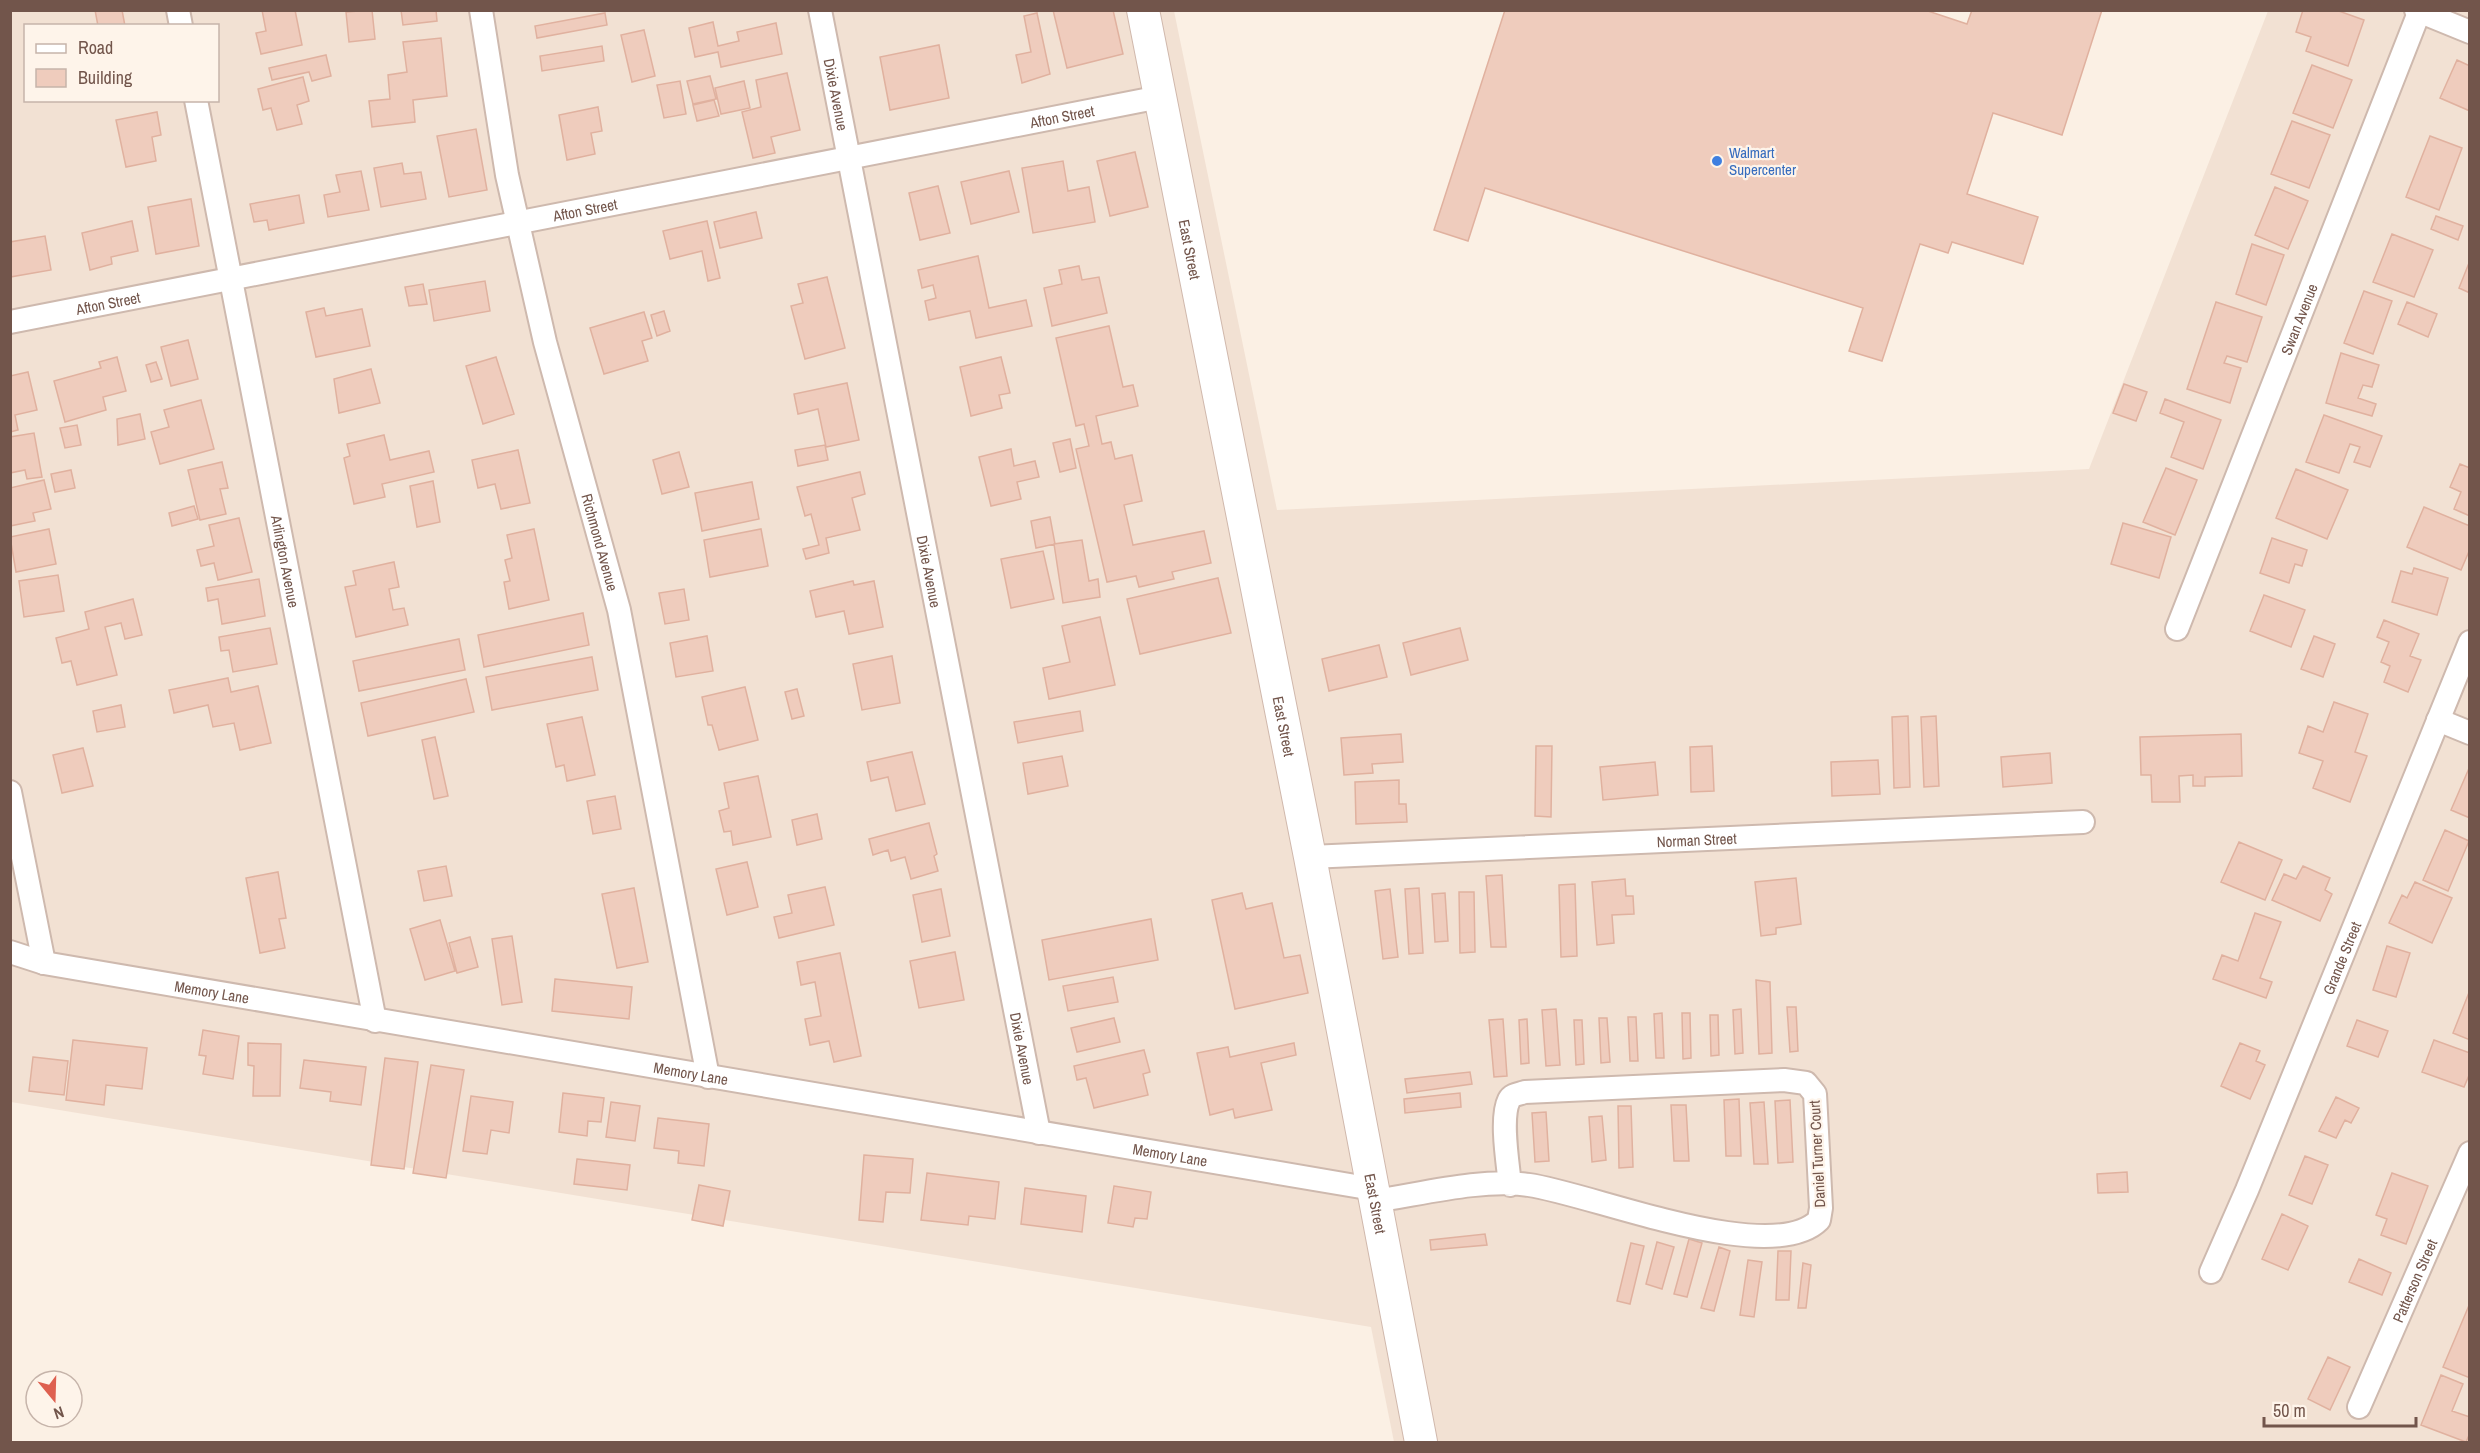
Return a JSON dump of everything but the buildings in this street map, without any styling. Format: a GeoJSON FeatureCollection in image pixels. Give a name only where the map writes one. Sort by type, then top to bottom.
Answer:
{"type":"FeatureCollection","features":[{"type":"Feature","properties":{"kind":"street","name":"Richmond Avenue"},"geometry":{"type":"LineString","coordinates":[[481,10],[507,175],[545,342],[619,610],[708,1077]]}},
{"type":"Feature","properties":{"kind":"street","name":"Dixie Avenue"},"geometry":{"type":"LineString","coordinates":[[820,10],[1039,1133]]}},
{"type":"Feature","properties":{"kind":"street","name":"East Street"},"geometry":{"type":"LineString","coordinates":[[1143,10],[1310,857],[1421,1443]]}},
{"type":"Feature","properties":{"kind":"street"},"geometry":{"type":"LineString","coordinates":[[2419,11],[2469,32]]}},
{"type":"Feature","properties":{"kind":"street","name":"Swan Avenue"},"geometry":{"type":"LineString","coordinates":[[2177,629],[2419,11]]}},
{"type":"Feature","properties":{"kind":"street","name":"Afton Street"},"geometry":{"type":"LineString","coordinates":[[10,322],[1160,97]]}},
{"type":"Feature","properties":{"kind":"street","name":"Arlington Avenue"},"geometry":{"type":"LineString","coordinates":[[196,102],[375,1021]]}},
{"type":"Feature","properties":{"kind":"street","name":"Grande Street"},"geometry":{"type":"LineString","coordinates":[[2211,1272],[2247,1190],[2469,642]]}},
{"type":"Feature","properties":{"kind":"street"},"geometry":{"type":"LineString","coordinates":[[2438,720],[2469,734]]}},
{"type":"Feature","properties":{"kind":"street"},"geometry":{"type":"LineString","coordinates":[[10,792],[44,963]]}},
{"type":"Feature","properties":{"kind":"street","name":"Norman Street"},"geometry":{"type":"LineString","coordinates":[[1310,857],[2083,822]]}},
{"type":"Feature","properties":{"kind":"street","name":"Memory Lane"},"geometry":{"type":"LineString","coordinates":[[10,952],[44,963],[1039,1133],[1374,1195]]}},
{"type":"Feature","properties":{"kind":"street","name":"Daniel Turner Court"},"geometry":{"type":"LineString","coordinates":[[1374,1195],[1490,1185],[1510,1185],[1528,1185],[1739,1236],[1803,1232],[1819,1220],[1821,1208],[1815,1094],[1806,1083],[1784,1080],[1525,1092],[1513,1095],[1505,1115],[1510,1185]]}},
{"type":"Feature","properties":{"kind":"street","name":"Patterson Street"},"geometry":{"type":"LineString","coordinates":[[2359,1407],[2469,1153]]}},
{"type":"Feature","properties":{"kind":"shaded area"},"geometry":{"type":"Polygon","coordinates":[[[10,11],[1174,11],[1277,510],[2089,469],[2268,11],[2469,11],[2469,1442],[1394,1442],[1371,1327],[11,1102],[10,11]]]}},
{"type":"Feature","properties":{"kind":"place","name":"Walmart Supercenter"},"geometry":{"type":"Point","coordinates":[1717,161]}}]}
